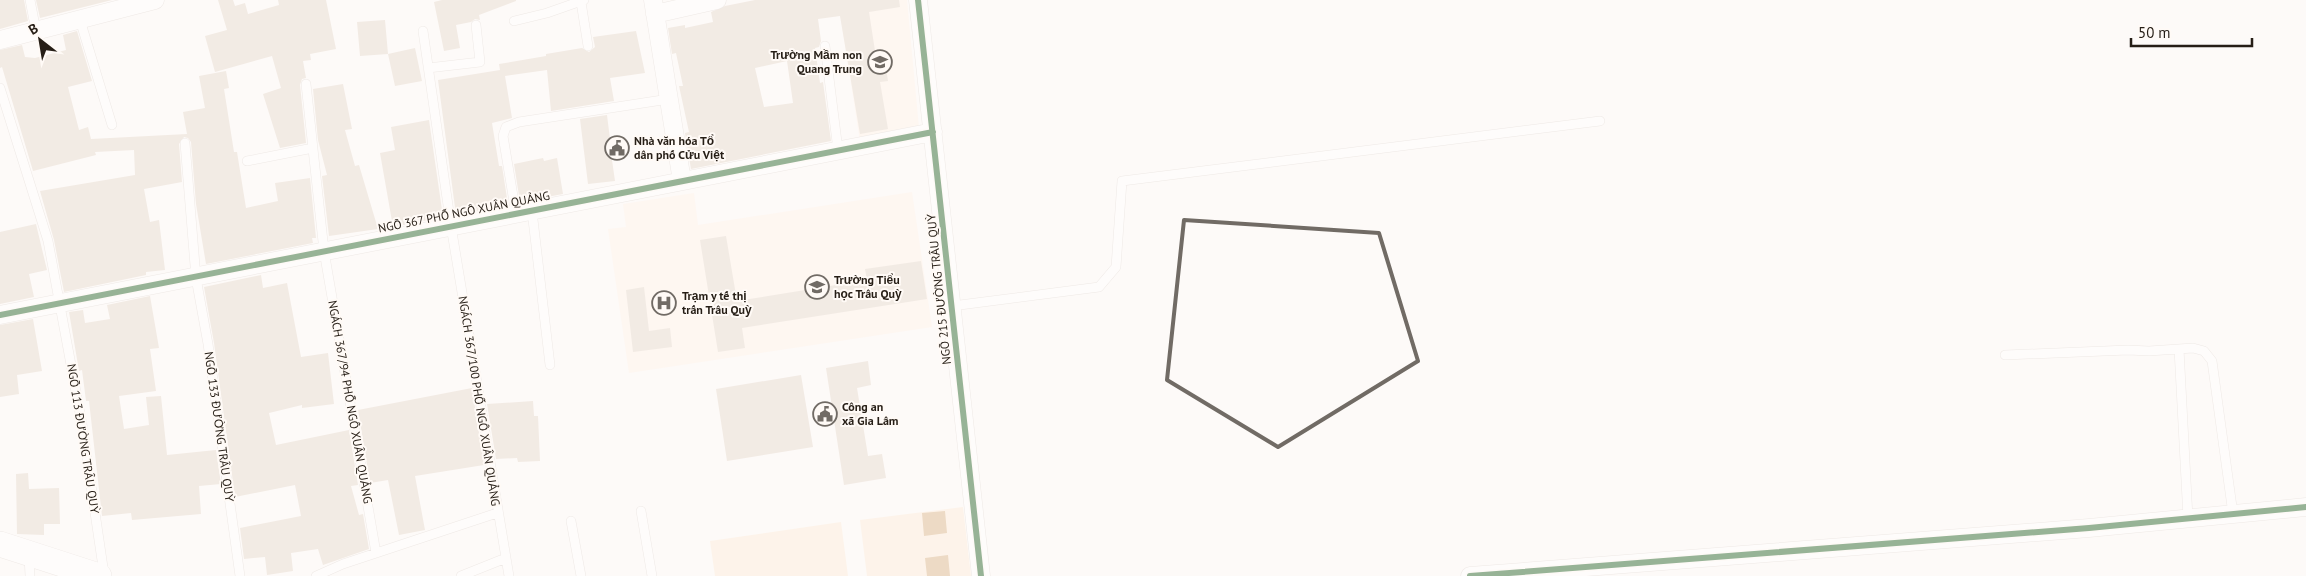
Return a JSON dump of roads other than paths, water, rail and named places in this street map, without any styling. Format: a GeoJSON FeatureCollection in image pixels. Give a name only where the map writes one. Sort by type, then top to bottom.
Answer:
{"type":"FeatureCollection","features":[{"type":"Feature","properties":{"kind":"street"},"geometry":{"type":"LineString","coordinates":[[682,181],[654,7],[717,0]]}},
{"type":"Feature","properties":{"kind":"street","name":"NGÕ 215 ĐƯỜNG TRÂU QUỲ"},"geometry":{"type":"LineString","coordinates":[[918,0],[981,576]]}},
{"type":"Feature","properties":{"kind":"street"},"geometry":{"type":"LineString","coordinates":[[0,40],[148,1]]}},
{"type":"Feature","properties":{"kind":"street","name":"NGÕ 367 PHỐ NGÔ XUÂN QUẢNG"},"geometry":{"type":"LineString","coordinates":[[0,315],[933,132]]}},
{"type":"Feature","properties":{"kind":"street"},"geometry":{"type":"LineString","coordinates":[[1470,576],[2306,507]]}},
{"type":"Feature","properties":{"kind":"street"},"geometry":{"type":"LineString","coordinates":[[0,544],[29,564],[99,576]]}},
{"type":"Feature","properties":{"kind":"lane"},"geometry":{"type":"LineString","coordinates":[[30,0],[36,31]]}},
{"type":"Feature","properties":{"kind":"lane"},"geometry":{"type":"LineString","coordinates":[[514,21],[583,1],[588,46]]}},
{"type":"Feature","properties":{"kind":"lane"},"geometry":{"type":"LineString","coordinates":[[80,20],[112,125]]}},
{"type":"Feature","properties":{"kind":"lane"},"geometry":{"type":"LineString","coordinates":[[428,68],[480,62],[476,25]]}},
{"type":"Feature","properties":{"kind":"lane","name":"NGÁCH 367/100 PHỐ NGÔ XUÂN QUẢNG"},"geometry":{"type":"LineString","coordinates":[[423,31],[451,226],[497,513],[509,576]]}},
{"type":"Feature","properties":{"kind":"lane"},"geometry":{"type":"LineString","coordinates":[[825,46],[838,150]]}},
{"type":"Feature","properties":{"kind":"lane","name":"NGÁCH 367/94 PHỐ NGÔ XUÂN QUẢNG"},"geometry":{"type":"LineString","coordinates":[[306,84],[324,251],[376,553]]}},
{"type":"Feature","properties":{"kind":"lane","name":"NGÕ 113 ĐƯỜNG TRÂU QUỲ"},"geometry":{"type":"LineString","coordinates":[[0,88],[48,242],[61,303],[82,424],[104,576]]}},
{"type":"Feature","properties":{"kind":"lane"},"geometry":{"type":"LineString","coordinates":[[550,365],[524,212],[505,149],[504,131],[506,127],[519,122],[669,99]]}},
{"type":"Feature","properties":{"kind":"lane"},"geometry":{"type":"LineString","coordinates":[[952,306],[1099,287],[1116,267],[1122,181],[1600,121]]}},
{"type":"Feature","properties":{"kind":"lane","name":"NGÕ 133 ĐƯỜNG TRÂU QUỲ"},"geometry":{"type":"LineString","coordinates":[[185,143],[196,278],[208,344],[240,576]]}},
{"type":"Feature","properties":{"kind":"lane"},"geometry":{"type":"LineString","coordinates":[[247,161],[313,148]]}},
{"type":"Feature","properties":{"kind":"lane"},"geometry":{"type":"LineString","coordinates":[[2179,349],[2188,518]]}},
{"type":"Feature","properties":{"kind":"lane"},"geometry":{"type":"LineString","coordinates":[[2005,355],[2179,349],[2199,349],[2207,354],[2212,361],[2233,514]]}},
{"type":"Feature","properties":{"kind":"lane"},"geometry":{"type":"LineString","coordinates":[[642,511],[652,576]]}},
{"type":"Feature","properties":{"kind":"lane"},"geometry":{"type":"LineString","coordinates":[[316,576],[376,553],[497,513]]}},
{"type":"Feature","properties":{"kind":"lane"},"geometry":{"type":"LineString","coordinates":[[571,521],[581,576]]}},
{"type":"Feature","properties":{"kind":"lane"},"geometry":{"type":"LineString","coordinates":[[461,576],[506,558]]}},
{"type":"Feature","properties":{"kind":"place","name":"Trường Mầm non Quang Trung"},"geometry":{"type":"Point","coordinates":[880,62]}},
{"type":"Feature","properties":{"kind":"place","name":"Nhà văn hóa Tổ dân phố Cửu Việt"},"geometry":{"type":"Point","coordinates":[617,148]}},
{"type":"Feature","properties":{"kind":"place","name":"Trường Tiểu học Trâu Quỳ"},"geometry":{"type":"Point","coordinates":[817,287]}},
{"type":"Feature","properties":{"kind":"place","name":"Trạm y tế thị trấn Trâu Quỳ"},"geometry":{"type":"Point","coordinates":[664,303]}},
{"type":"Feature","properties":{"kind":"place","name":"Công an xã Gia Lâm"},"geometry":{"type":"Point","coordinates":[825,414]}}]}
